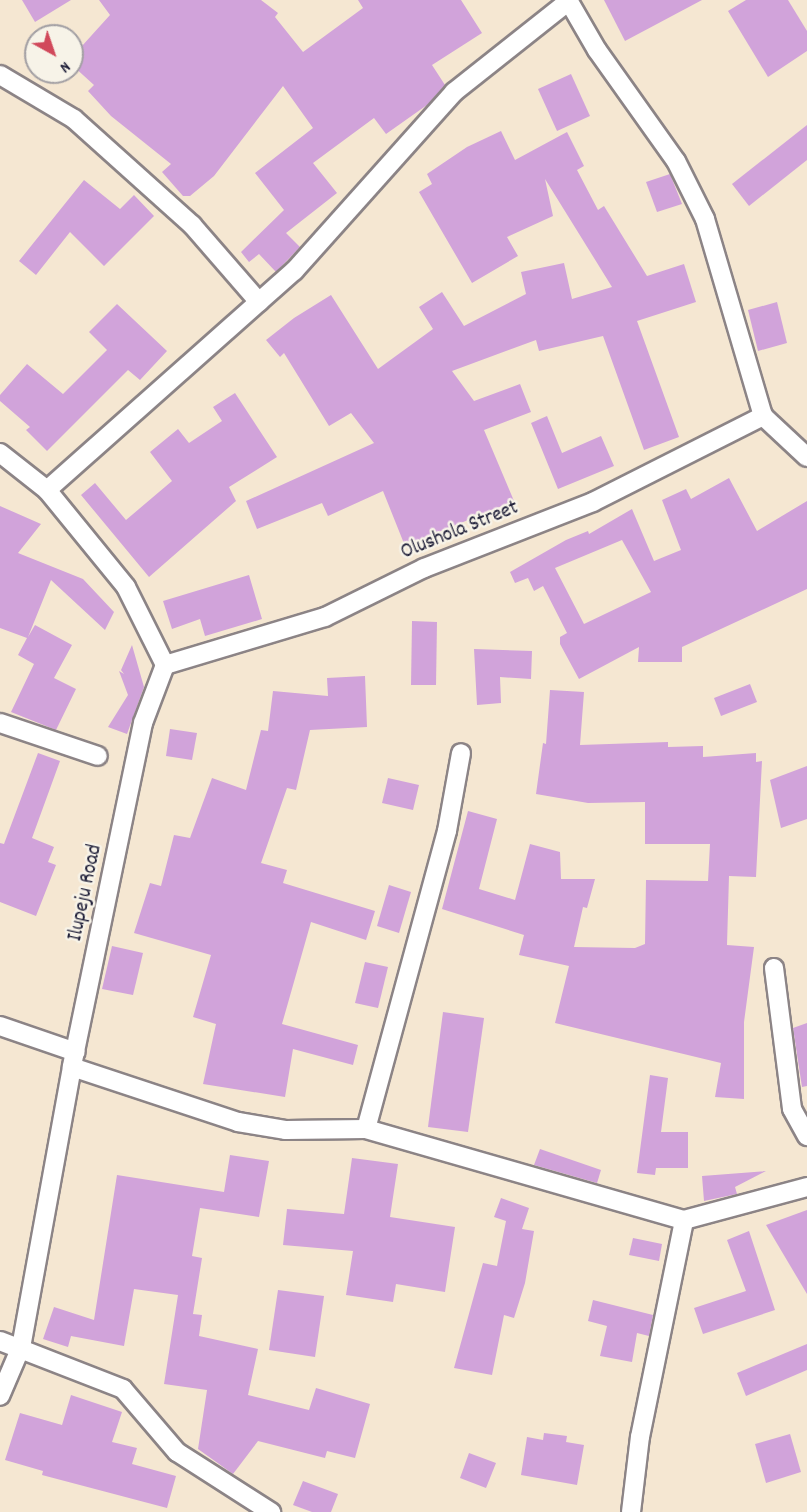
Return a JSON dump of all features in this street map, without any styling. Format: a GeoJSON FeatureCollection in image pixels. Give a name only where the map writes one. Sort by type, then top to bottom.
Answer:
{"type":"FeatureCollection","features":[{"type":"Feature","properties":{"kind":"street"},"geometry":{"type":"LineString","coordinates":[[47,490],[294,271],[454,92],[569,0],[597,50],[676,161],[705,219],[763,416],[807,457]]}},
{"type":"Feature","properties":{"kind":"street"},"geometry":{"type":"LineString","coordinates":[[0,75],[74,119],[192,225],[259,302]]}},
{"type":"Feature","properties":{"kind":"street","name":"Olushola Street"},"geometry":{"type":"LineString","coordinates":[[165,665],[326,617],[424,568],[593,502],[763,416]]}},
{"type":"Feature","properties":{"kind":"street"},"geometry":{"type":"LineString","coordinates":[[0,453],[47,490],[126,587],[165,665]]}},
{"type":"Feature","properties":{"kind":"street","name":"Ilupeju Road"},"geometry":{"type":"LineString","coordinates":[[0,1396],[21,1347],[74,1060],[143,723],[165,665]]}},
{"type":"Feature","properties":{"kind":"street"},"geometry":{"type":"LineString","coordinates":[[0,723],[98,756]]}},
{"type":"Feature","properties":{"kind":"street"},"geometry":{"type":"LineString","coordinates":[[366,1129],[447,831],[461,753]]}},
{"type":"Feature","properties":{"kind":"street"},"geometry":{"type":"LineString","coordinates":[[774,968],[792,1109],[807,1136]]}},
{"type":"Feature","properties":{"kind":"street"},"geometry":{"type":"LineString","coordinates":[[0,1026],[74,1060],[238,1122],[286,1130],[366,1129],[684,1220],[807,1187]]}},
{"type":"Feature","properties":{"kind":"street"},"geometry":{"type":"LineString","coordinates":[[631,1512],[640,1437],[684,1220]]}},
{"type":"Feature","properties":{"kind":"street"},"geometry":{"type":"LineString","coordinates":[[0,1341],[21,1347],[123,1389],[177,1452],[238,1504],[271,1512]]}},
{"type":"Feature","properties":{"kind":"building"},"geometry":{"type":"Polygon","coordinates":[[[22,0],[71,0],[35,22],[22,0]]]}},
{"type":"Feature","properties":{"kind":"building"},"geometry":{"type":"Polygon","coordinates":[[[99,0],[261,0],[278,13],[275,17],[303,52],[363,8],[358,0],[461,0],[482,33],[432,65],[445,85],[427,105],[386,134],[374,118],[313,163],[337,193],[286,233],[300,247],[276,272],[259,254],[249,262],[241,252],[284,210],[255,173],[313,128],[283,86],[214,176],[190,196],[183,196],[162,172],[171,164],[111,116],[88,91],[94,85],[84,76],[84,44],[110,15],[99,0]]]}},
{"type":"Feature","properties":{"kind":"building"},"geometry":{"type":"Polygon","coordinates":[[[604,0],[702,0],[625,41],[604,0]]]}},
{"type":"Feature","properties":{"kind":"building"},"geometry":{"type":"Polygon","coordinates":[[[746,0],[788,0],[807,31],[807,51],[768,77],[728,11],[746,0]]]}},
{"type":"Feature","properties":{"kind":"building"},"geometry":{"type":"Polygon","coordinates":[[[571,74],[590,116],[557,131],[538,89],[571,74]]]}},
{"type":"Feature","properties":{"kind":"building"},"geometry":{"type":"Polygon","coordinates":[[[807,125],[807,160],[749,206],[732,184],[807,125]]]}},
{"type":"Feature","properties":{"kind":"building"},"geometry":{"type":"Polygon","coordinates":[[[501,131],[515,160],[567,132],[584,166],[577,170],[598,210],[604,206],[647,276],[684,264],[696,302],[637,321],[679,437],[644,450],[603,336],[539,351],[536,340],[452,371],[474,401],[520,384],[531,412],[484,430],[514,501],[405,546],[383,491],[328,516],[322,503],[257,529],[246,501],[374,443],[351,413],[329,426],[284,353],[280,357],[266,340],[294,318],[331,295],[378,369],[433,329],[419,307],[442,292],[464,326],[526,294],[521,272],[564,263],[572,299],[612,287],[545,179],[553,216],[507,237],[518,256],[472,283],[419,192],[432,184],[427,174],[467,147],[501,131]]]}},
{"type":"Feature","properties":{"kind":"building"},"geometry":{"type":"Polygon","coordinates":[[[670,174],[682,204],[657,212],[646,182],[670,174]]]}},
{"type":"Feature","properties":{"kind":"building"},"geometry":{"type":"Polygon","coordinates":[[[84,180],[120,209],[134,195],[154,216],[104,266],[70,232],[36,275],[19,261],[84,180]]]}},
{"type":"Feature","properties":{"kind":"building"},"geometry":{"type":"Polygon","coordinates":[[[777,302],[787,343],[758,351],[748,310],[777,302]]]}},
{"type":"Feature","properties":{"kind":"building"},"geometry":{"type":"Polygon","coordinates":[[[117,304],[167,351],[140,380],[128,370],[47,451],[26,430],[30,427],[0,401],[0,395],[27,364],[63,394],[107,350],[89,332],[117,304]]]}},
{"type":"Feature","properties":{"kind":"building"},"geometry":{"type":"Polygon","coordinates":[[[235,393],[277,457],[229,487],[236,501],[149,577],[81,495],[95,483],[126,520],[172,481],[150,452],[178,429],[189,443],[222,421],[213,407],[235,393]]]}},
{"type":"Feature","properties":{"kind":"building"},"geometry":{"type":"Polygon","coordinates":[[[547,416],[562,453],[601,436],[614,466],[558,489],[531,423],[547,416]]]}},
{"type":"Feature","properties":{"kind":"building"},"geometry":{"type":"Polygon","coordinates":[[[729,478],[757,531],[807,501],[807,589],[682,647],[682,662],[638,662],[639,647],[579,679],[560,644],[560,637],[567,633],[543,586],[534,591],[528,578],[515,583],[510,572],[566,540],[588,531],[589,534],[632,509],[654,561],[681,550],[662,500],[686,489],[691,499],[729,478]],[[622,540],[555,568],[584,624],[651,592],[622,540]]]}},
{"type":"Feature","properties":{"kind":"building"},"geometry":{"type":"Polygon","coordinates":[[[0,506],[41,524],[18,553],[83,579],[114,612],[105,630],[51,580],[28,637],[35,625],[72,645],[54,678],[76,689],[56,730],[11,712],[34,664],[18,655],[27,638],[0,628],[0,506]]]}},
{"type":"Feature","properties":{"kind":"building"},"geometry":{"type":"Polygon","coordinates":[[[249,575],[262,619],[205,636],[200,619],[172,629],[163,601],[249,575]]]}},
{"type":"Feature","properties":{"kind":"building"},"geometry":{"type":"Polygon","coordinates":[[[412,621],[437,622],[436,685],[411,685],[412,621]]]}},
{"type":"Feature","properties":{"kind":"building"},"geometry":{"type":"Polygon","coordinates":[[[132,645],[144,687],[127,734],[108,727],[128,695],[119,671],[124,674],[121,670],[132,645]]]}},
{"type":"Feature","properties":{"kind":"building"},"geometry":{"type":"Polygon","coordinates":[[[474,649],[532,651],[531,679],[500,677],[501,703],[477,705],[474,649]]]}},
{"type":"Feature","properties":{"kind":"building"},"geometry":{"type":"Polygon","coordinates":[[[365,676],[367,727],[310,730],[296,790],[287,788],[261,863],[287,870],[283,883],[375,911],[366,940],[311,922],[282,1024],[358,1045],[353,1065],[293,1049],[285,1097],[203,1084],[216,1024],[193,1017],[211,955],[134,933],[150,883],[161,886],[174,835],[190,838],[212,778],[246,790],[261,730],[268,731],[273,691],[328,696],[327,678],[365,676]]]}},
{"type":"Feature","properties":{"kind":"building"},"geometry":{"type":"Polygon","coordinates":[[[750,684],[757,702],[721,716],[714,698],[750,684]]]}},
{"type":"Feature","properties":{"kind":"building"},"geometry":{"type":"Polygon","coordinates":[[[550,690],[584,692],[580,745],[668,742],[668,747],[703,746],[703,757],[756,753],[756,762],[762,761],[756,877],[729,876],[727,945],[754,947],[744,1022],[744,1099],[715,1097],[721,1063],[555,1023],[569,966],[519,955],[524,935],[442,909],[468,811],[497,819],[479,889],[515,900],[530,844],[560,852],[561,879],[595,879],[587,908],[583,907],[574,947],[635,948],[645,944],[646,880],[708,881],[710,844],[645,844],[645,802],[588,803],[536,794],[543,743],[546,744],[550,690]]]}},
{"type":"Feature","properties":{"kind":"building"},"geometry":{"type":"Polygon","coordinates":[[[170,729],[197,733],[192,760],[166,756],[170,729]]]}},
{"type":"Feature","properties":{"kind":"building"},"geometry":{"type":"Polygon","coordinates":[[[38,753],[60,761],[32,838],[54,847],[48,862],[56,865],[36,916],[0,902],[0,843],[4,844],[38,753]]]}},
{"type":"Feature","properties":{"kind":"building"},"geometry":{"type":"Polygon","coordinates":[[[807,766],[807,819],[781,828],[770,780],[807,766]]]}},
{"type":"Feature","properties":{"kind":"building"},"geometry":{"type":"Polygon","coordinates":[[[388,778],[419,785],[413,810],[382,803],[388,778]]]}},
{"type":"Feature","properties":{"kind":"building"},"geometry":{"type":"Polygon","coordinates":[[[389,885],[411,892],[399,933],[377,926],[389,885]]]}},
{"type":"Feature","properties":{"kind":"building"},"geometry":{"type":"Polygon","coordinates":[[[112,946],[143,953],[133,995],[102,989],[112,946]]]}},
{"type":"Feature","properties":{"kind":"building"},"geometry":{"type":"Polygon","coordinates":[[[365,962],[388,967],[378,1008],[355,1003],[365,962]]]}},
{"type":"Feature","properties":{"kind":"building"},"geometry":{"type":"Polygon","coordinates":[[[443,1012],[484,1018],[468,1132],[428,1127],[443,1012]]]}},
{"type":"Feature","properties":{"kind":"building"},"geometry":{"type":"Polygon","coordinates":[[[807,1023],[807,1086],[802,1087],[793,1028],[807,1023]]]}},
{"type":"Feature","properties":{"kind":"building"},"geometry":{"type":"Polygon","coordinates":[[[650,1075],[668,1078],[661,1132],[688,1132],[688,1168],[656,1168],[655,1175],[637,1173],[650,1075]]]}},
{"type":"Feature","properties":{"kind":"building"},"geometry":{"type":"Polygon","coordinates":[[[540,1149],[601,1170],[597,1183],[534,1165],[540,1149]]]}},
{"type":"Feature","properties":{"kind":"building"},"geometry":{"type":"Polygon","coordinates":[[[230,1155],[269,1161],[259,1217],[200,1208],[192,1256],[202,1258],[193,1314],[202,1315],[199,1336],[258,1349],[248,1395],[309,1410],[316,1388],[370,1404],[355,1458],[327,1451],[325,1458],[258,1441],[233,1474],[198,1449],[207,1390],[164,1384],[178,1295],[134,1289],[124,1346],[71,1336],[68,1347],[43,1339],[54,1307],[94,1320],[117,1175],[224,1192],[230,1155]]]}},
{"type":"Feature","properties":{"kind":"building"},"geometry":{"type":"Polygon","coordinates":[[[352,1158],[398,1164],[390,1217],[455,1227],[445,1292],[396,1284],[393,1302],[346,1295],[353,1251],[283,1245],[287,1209],[344,1214],[352,1158]]]}},
{"type":"Feature","properties":{"kind":"building"},"geometry":{"type":"Polygon","coordinates":[[[766,1171],[735,1187],[737,1194],[704,1201],[702,1176],[766,1171]]]}},
{"type":"Feature","properties":{"kind":"building"},"geometry":{"type":"Polygon","coordinates":[[[501,1198],[529,1208],[522,1229],[534,1231],[525,1283],[514,1318],[504,1315],[492,1375],[454,1368],[483,1263],[497,1266],[506,1221],[494,1217],[501,1198]]]}},
{"type":"Feature","properties":{"kind":"building"},"geometry":{"type":"Polygon","coordinates":[[[807,1210],[807,1294],[766,1225],[807,1210]]]}},
{"type":"Feature","properties":{"kind":"building"},"geometry":{"type":"Polygon","coordinates":[[[749,1231],[775,1310],[703,1334],[694,1308],[746,1291],[727,1240],[749,1231]]]}},
{"type":"Feature","properties":{"kind":"building"},"geometry":{"type":"Polygon","coordinates":[[[633,1238],[662,1244],[659,1261],[629,1255],[633,1238]]]}},
{"type":"Feature","properties":{"kind":"building"},"geometry":{"type":"Polygon","coordinates":[[[278,1290],[324,1296],[315,1357],[269,1350],[278,1290]]]}},
{"type":"Feature","properties":{"kind":"building"},"geometry":{"type":"Polygon","coordinates":[[[593,1300],[653,1315],[649,1336],[637,1333],[632,1362],[600,1356],[607,1326],[588,1321],[593,1300]]]}},
{"type":"Feature","properties":{"kind":"building"},"geometry":{"type":"Polygon","coordinates":[[[807,1344],[807,1370],[746,1396],[737,1373],[807,1344]]]}},
{"type":"Feature","properties":{"kind":"building"},"geometry":{"type":"Polygon","coordinates":[[[71,1395],[122,1412],[112,1442],[137,1448],[132,1464],[176,1476],[167,1508],[42,1475],[43,1471],[5,1460],[20,1413],[62,1425],[71,1395]]]}},
{"type":"Feature","properties":{"kind":"building"},"geometry":{"type":"Polygon","coordinates":[[[544,1433],[567,1436],[566,1442],[584,1445],[577,1485],[521,1475],[527,1437],[543,1440],[544,1433]]]}},
{"type":"Feature","properties":{"kind":"building"},"geometry":{"type":"Polygon","coordinates":[[[790,1434],[801,1472],[766,1483],[755,1444],[790,1434]]]}},
{"type":"Feature","properties":{"kind":"building"},"geometry":{"type":"Polygon","coordinates":[[[469,1453],[496,1463],[486,1488],[460,1478],[469,1453]]]}},
{"type":"Feature","properties":{"kind":"building"},"geometry":{"type":"Polygon","coordinates":[[[303,1481],[338,1494],[331,1512],[312,1512],[293,1505],[303,1481]]]}}]}
